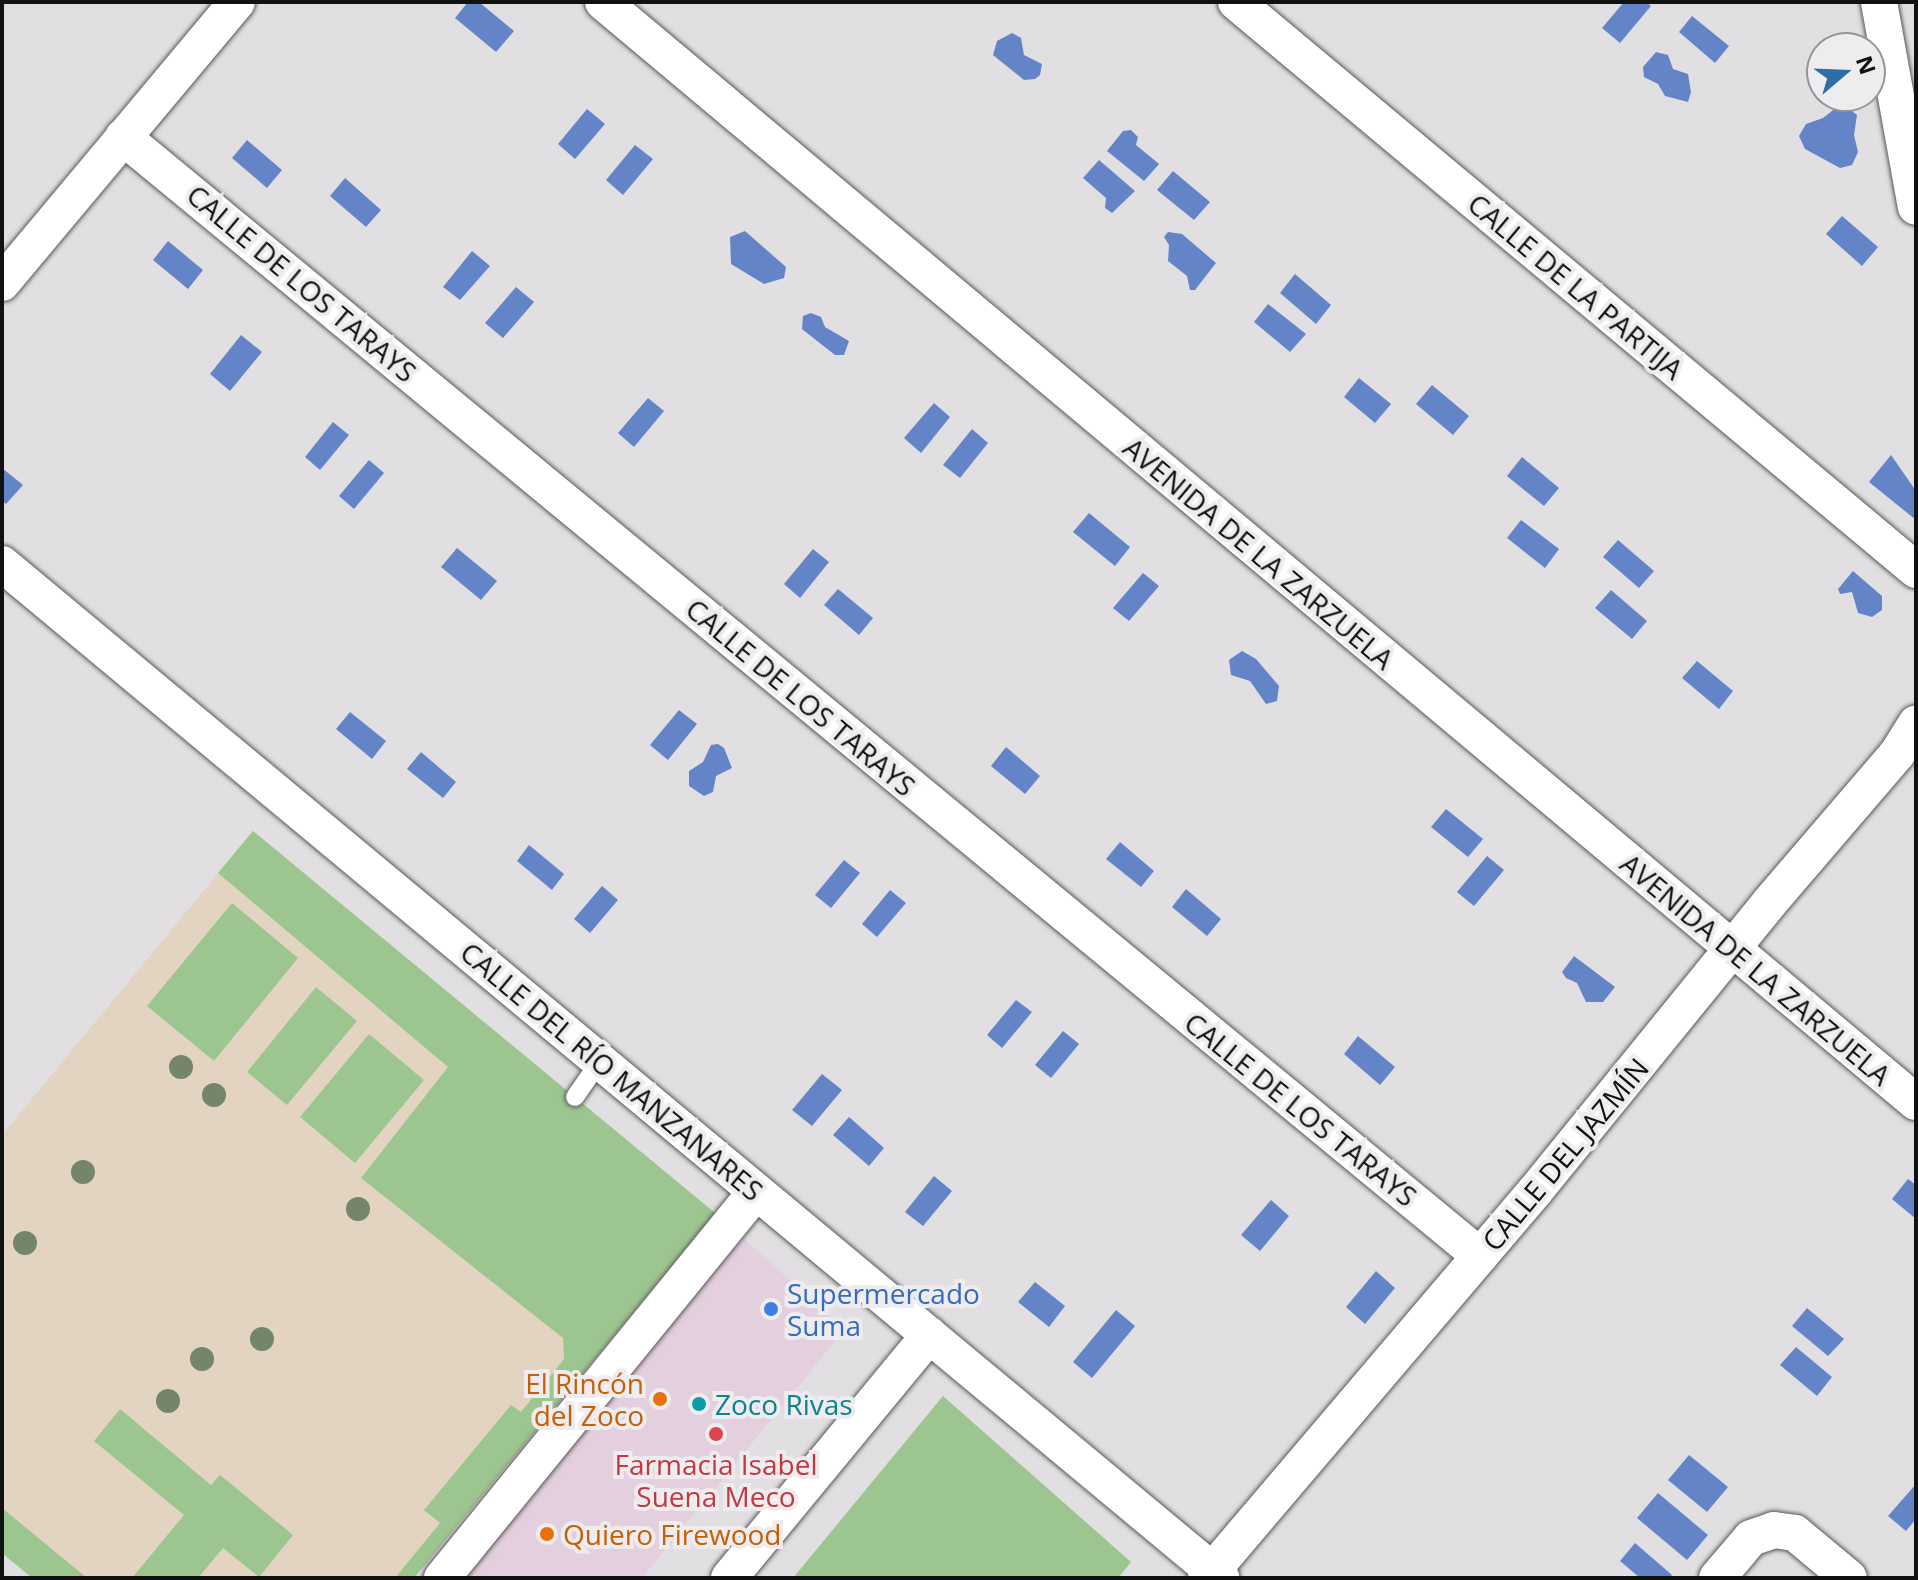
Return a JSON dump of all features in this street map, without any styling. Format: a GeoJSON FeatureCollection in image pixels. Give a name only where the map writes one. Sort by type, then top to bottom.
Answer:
{"type":"FeatureCollection","features":[{"type":"Feature","properties":{"kind":"street"},"geometry":{"type":"LineString","coordinates":[[2,283],[237,2]]}},
{"type":"Feature","properties":{"kind":"street","name":"AVENIDA DE LA ZARZUELA"},"geometry":{"type":"LineString","coordinates":[[603,2],[1916,1102]]}},
{"type":"Feature","properties":{"kind":"street","name":"CALLE DE LA PARTIJA"},"geometry":{"type":"LineString","coordinates":[[1236,2],[1916,570]]}},
{"type":"Feature","properties":{"kind":"street"},"geometry":{"type":"LineString","coordinates":[[1879,2],[1916,207]]}},
{"type":"Feature","properties":{"kind":"street","name":"CALLE DE LOS TARAYS"},"geometry":{"type":"LineString","coordinates":[[123,137],[1480,1256]]}},
{"type":"Feature","properties":{"kind":"street","name":"CALLE DEL RÍO MANZANARES"},"geometry":{"type":"LineString","coordinates":[[2,564],[1213,1575]]}},
{"type":"Feature","properties":{"kind":"street","name":"CALLE DEL JAZMÍN"},"geometry":{"type":"LineString","coordinates":[[1213,1575],[1897,754],[1916,723]]}},
{"type":"Feature","properties":{"kind":"street"},"geometry":{"type":"LineString","coordinates":[[442,1578],[756,1191]]}},
{"type":"Feature","properties":{"kind":"street"},"geometry":{"type":"LineString","coordinates":[[729,1578],[929,1335]]}},
{"type":"Feature","properties":{"kind":"street"},"geometry":{"type":"LineString","coordinates":[[1717,1578],[1751,1538],[1774,1530],[1795,1533],[1849,1578]]}},
{"type":"Feature","properties":{"kind":"lane"},"geometry":{"type":"LineString","coordinates":[[575,1097],[600,1061]]}},
{"type":"Feature","properties":{"kind":"shaded area"},"geometry":{"type":"Polygon","coordinates":[[[253,831],[715,1213],[414,1578],[32,1578],[2,1553],[2,1135],[253,831]]]}},
{"type":"Feature","properties":{"kind":"shaded area","name":"Zoco Rivas"},"geometry":{"type":"Polygon","coordinates":[[[716,1214],[845,1329],[642,1578],[417,1578],[716,1214]]]}},
{"type":"Feature","properties":{"kind":"green space"},"geometry":{"type":"Polygon","coordinates":[[[253,831],[715,1213],[414,1578],[395,1578],[440,1523],[424,1510],[511,1405],[521,1412],[564,1359],[563,1338],[361,1178],[448,1067],[218,873],[253,831]]]}},
{"type":"Feature","properties":{"kind":"green space"},"geometry":{"type":"Polygon","coordinates":[[[232,903],[298,958],[214,1061],[147,1006],[232,903]]]}},
{"type":"Feature","properties":{"kind":"green space"},"geometry":{"type":"Polygon","coordinates":[[[316,987],[357,1021],[287,1105],[247,1072],[316,987]]]}},
{"type":"Feature","properties":{"kind":"green space"},"geometry":{"type":"Polygon","coordinates":[[[369,1034],[424,1080],[355,1163],[300,1117],[369,1034]]]}},
{"type":"Feature","properties":{"kind":"green space"},"geometry":{"type":"Polygon","coordinates":[[[943,1396],[1131,1562],[1118,1578],[793,1578],[943,1396]]]}},
{"type":"Feature","properties":{"kind":"green space"},"geometry":{"type":"Polygon","coordinates":[[[120,1409],[211,1485],[220,1475],[293,1535],[259,1577],[223,1548],[198,1578],[132,1578],[184,1515],[94,1441],[120,1409]]]}},
{"type":"Feature","properties":{"kind":"green space"},"geometry":{"type":"Polygon","coordinates":[[[2,1508],[87,1578],[32,1578],[2,1553],[2,1508]]]}},
{"type":"Feature","properties":{"kind":"water"},"geometry":{"type":"Polygon","coordinates":[[[468,2],[479,2],[514,31],[496,52],[455,18],[468,2]]]}},
{"type":"Feature","properties":{"kind":"water"},"geometry":{"type":"Polygon","coordinates":[[[1624,2],[1646,2],[1651,6],[1620,43],[1602,28],[1624,2]]]}},
{"type":"Feature","properties":{"kind":"water"},"geometry":{"type":"Polygon","coordinates":[[[1692,16],[1729,46],[1715,63],[1679,32],[1692,16]]]}},
{"type":"Feature","properties":{"kind":"water"},"geometry":{"type":"Polygon","coordinates":[[[1012,33],[1021,38],[1024,55],[1042,64],[1040,75],[1035,79],[1024,80],[993,55],[997,41],[1012,33]]]}},
{"type":"Feature","properties":{"kind":"water"},"geometry":{"type":"Polygon","coordinates":[[[1656,52],[1668,55],[1673,69],[1688,74],[1691,92],[1688,102],[1665,96],[1658,84],[1644,77],[1643,67],[1656,52]]]}},
{"type":"Feature","properties":{"kind":"water"},"geometry":{"type":"Polygon","coordinates":[[[587,109],[605,124],[575,159],[558,144],[587,109]]]}},
{"type":"Feature","properties":{"kind":"water"},"geometry":{"type":"Polygon","coordinates":[[[1831,112],[1853,112],[1857,115],[1854,135],[1858,152],[1852,165],[1840,168],[1805,149],[1799,136],[1806,124],[1831,112]]]}},
{"type":"Feature","properties":{"kind":"water"},"geometry":{"type":"Polygon","coordinates":[[[1131,130],[1138,137],[1136,145],[1159,164],[1144,181],[1107,151],[1123,131],[1131,130]]]}},
{"type":"Feature","properties":{"kind":"water"},"geometry":{"type":"Polygon","coordinates":[[[247,140],[282,170],[267,188],[232,158],[247,140]]]}},
{"type":"Feature","properties":{"kind":"water"},"geometry":{"type":"Polygon","coordinates":[[[635,145],[653,159],[623,195],[606,180],[635,145]]]}},
{"type":"Feature","properties":{"kind":"water"},"geometry":{"type":"Polygon","coordinates":[[[1099,160],[1135,191],[1112,213],[1105,208],[1106,198],[1083,178],[1099,160]]]}},
{"type":"Feature","properties":{"kind":"water"},"geometry":{"type":"Polygon","coordinates":[[[1173,171],[1210,202],[1194,220],[1157,190],[1173,171]]]}},
{"type":"Feature","properties":{"kind":"water"},"geometry":{"type":"Polygon","coordinates":[[[345,178],[381,210],[366,227],[330,196],[345,178]]]}},
{"type":"Feature","properties":{"kind":"water"},"geometry":{"type":"Polygon","coordinates":[[[1842,216],[1878,247],[1862,266],[1826,234],[1842,216]]]}},
{"type":"Feature","properties":{"kind":"water"},"geometry":{"type":"Polygon","coordinates":[[[745,231],[786,267],[784,278],[764,284],[731,264],[730,237],[745,231]]]}},
{"type":"Feature","properties":{"kind":"water"},"geometry":{"type":"Polygon","coordinates":[[[1168,232],[1182,234],[1216,263],[1195,290],[1190,290],[1187,276],[1168,261],[1169,245],[1164,237],[1168,232]]]}},
{"type":"Feature","properties":{"kind":"water"},"geometry":{"type":"Polygon","coordinates":[[[168,241],[203,270],[188,289],[153,260],[168,241]]]}},
{"type":"Feature","properties":{"kind":"water"},"geometry":{"type":"Polygon","coordinates":[[[472,251],[490,266],[460,300],[443,287],[472,251]]]}},
{"type":"Feature","properties":{"kind":"water"},"geometry":{"type":"Polygon","coordinates":[[[1295,274],[1331,305],[1316,324],[1280,293],[1295,274]]]}},
{"type":"Feature","properties":{"kind":"water"},"geometry":{"type":"Polygon","coordinates":[[[516,287],[534,302],[503,338],[485,323],[516,287]]]}},
{"type":"Feature","properties":{"kind":"water"},"geometry":{"type":"Polygon","coordinates":[[[1268,304],[1306,334],[1290,352],[1254,322],[1268,304]]]}},
{"type":"Feature","properties":{"kind":"water"},"geometry":{"type":"Polygon","coordinates":[[[811,313],[821,317],[825,327],[849,341],[844,355],[835,355],[802,329],[803,316],[811,313]]]}},
{"type":"Feature","properties":{"kind":"water"},"geometry":{"type":"Polygon","coordinates":[[[241,335],[262,352],[230,391],[210,374],[241,335]]]}},
{"type":"Feature","properties":{"kind":"water"},"geometry":{"type":"Polygon","coordinates":[[[1359,378],[1391,404],[1375,423],[1344,397],[1359,378]]]}},
{"type":"Feature","properties":{"kind":"water"},"geometry":{"type":"Polygon","coordinates":[[[1432,385],[1469,416],[1453,435],[1416,404],[1432,385]]]}},
{"type":"Feature","properties":{"kind":"water"},"geometry":{"type":"Polygon","coordinates":[[[648,398],[664,411],[634,447],[618,433],[648,398]]]}},
{"type":"Feature","properties":{"kind":"water"},"geometry":{"type":"Polygon","coordinates":[[[934,403],[950,417],[921,453],[904,438],[934,403]]]}},
{"type":"Feature","properties":{"kind":"water"},"geometry":{"type":"Polygon","coordinates":[[[333,422],[349,435],[320,470],[305,457],[333,422]]]}},
{"type":"Feature","properties":{"kind":"water"},"geometry":{"type":"Polygon","coordinates":[[[972,429],[988,443],[960,478],[943,465],[972,429]]]}},
{"type":"Feature","properties":{"kind":"water"},"geometry":{"type":"Polygon","coordinates":[[[1891,455],[1916,491],[1916,520],[1869,482],[1891,455]]]}},
{"type":"Feature","properties":{"kind":"water"},"geometry":{"type":"Polygon","coordinates":[[[1522,457],[1559,488],[1544,506],[1507,476],[1522,457]]]}},
{"type":"Feature","properties":{"kind":"water"},"geometry":{"type":"Polygon","coordinates":[[[369,460],[384,473],[354,509],[339,496],[369,460]]]}},
{"type":"Feature","properties":{"kind":"water"},"geometry":{"type":"Polygon","coordinates":[[[2,468],[23,485],[6,504],[2,501],[2,468]]]}},
{"type":"Feature","properties":{"kind":"water"},"geometry":{"type":"Polygon","coordinates":[[[1089,513],[1130,547],[1115,566],[1073,532],[1089,513]]]}},
{"type":"Feature","properties":{"kind":"water"},"geometry":{"type":"Polygon","coordinates":[[[1521,520],[1559,549],[1545,568],[1507,538],[1521,520]]]}},
{"type":"Feature","properties":{"kind":"water"},"geometry":{"type":"Polygon","coordinates":[[[1618,540],[1654,571],[1639,588],[1603,557],[1618,540]]]}},
{"type":"Feature","properties":{"kind":"water"},"geometry":{"type":"Polygon","coordinates":[[[457,548],[497,581],[481,600],[441,567],[457,548]]]}},
{"type":"Feature","properties":{"kind":"water"},"geometry":{"type":"Polygon","coordinates":[[[813,549],[829,562],[800,598],[784,584],[813,549]]]}},
{"type":"Feature","properties":{"kind":"water"},"geometry":{"type":"Polygon","coordinates":[[[1853,571],[1882,596],[1882,610],[1872,617],[1858,613],[1852,592],[1840,594],[1838,589],[1853,571]]]}},
{"type":"Feature","properties":{"kind":"water"},"geometry":{"type":"Polygon","coordinates":[[[1143,573],[1159,586],[1129,621],[1113,608],[1143,573]]]}},
{"type":"Feature","properties":{"kind":"water"},"geometry":{"type":"Polygon","coordinates":[[[838,589],[873,618],[859,635],[824,605],[838,589]]]}},
{"type":"Feature","properties":{"kind":"water"},"geometry":{"type":"Polygon","coordinates":[[[1611,590],[1647,621],[1632,639],[1595,608],[1611,590]]]}},
{"type":"Feature","properties":{"kind":"water"},"geometry":{"type":"Polygon","coordinates":[[[1242,651],[1256,659],[1279,686],[1277,701],[1266,704],[1250,681],[1231,675],[1229,660],[1242,651]]]}},
{"type":"Feature","properties":{"kind":"water"},"geometry":{"type":"Polygon","coordinates":[[[1697,661],[1733,691],[1719,709],[1682,678],[1697,661]]]}},
{"type":"Feature","properties":{"kind":"water"},"geometry":{"type":"Polygon","coordinates":[[[679,710],[697,724],[668,760],[650,745],[679,710]]]}},
{"type":"Feature","properties":{"kind":"water"},"geometry":{"type":"Polygon","coordinates":[[[350,712],[386,741],[372,759],[336,729],[350,712]]]}},
{"type":"Feature","properties":{"kind":"water"},"geometry":{"type":"Polygon","coordinates":[[[718,744],[724,748],[732,768],[716,776],[713,792],[704,796],[689,786],[689,771],[703,762],[711,745],[718,744]]]}},
{"type":"Feature","properties":{"kind":"water"},"geometry":{"type":"Polygon","coordinates":[[[1006,747],[1040,776],[1025,794],[991,766],[1006,747]]]}},
{"type":"Feature","properties":{"kind":"water"},"geometry":{"type":"Polygon","coordinates":[[[421,752],[456,782],[443,798],[407,769],[421,752]]]}},
{"type":"Feature","properties":{"kind":"water"},"geometry":{"type":"Polygon","coordinates":[[[1446,809],[1483,839],[1468,857],[1431,827],[1446,809]]]}},
{"type":"Feature","properties":{"kind":"water"},"geometry":{"type":"Polygon","coordinates":[[[1120,842],[1154,871],[1141,887],[1106,859],[1120,842]]]}},
{"type":"Feature","properties":{"kind":"water"},"geometry":{"type":"Polygon","coordinates":[[[529,845],[564,874],[552,890],[517,861],[529,845]]]}},
{"type":"Feature","properties":{"kind":"water"},"geometry":{"type":"Polygon","coordinates":[[[1487,856],[1504,870],[1474,906],[1457,892],[1487,856]]]}},
{"type":"Feature","properties":{"kind":"water"},"geometry":{"type":"Polygon","coordinates":[[[844,860],[860,873],[831,908],[815,895],[844,860]]]}},
{"type":"Feature","properties":{"kind":"water"},"geometry":{"type":"Polygon","coordinates":[[[602,886],[618,900],[590,933],[574,919],[602,886]]]}},
{"type":"Feature","properties":{"kind":"water"},"geometry":{"type":"Polygon","coordinates":[[[1186,889],[1221,919],[1207,936],[1172,907],[1186,889]]]}},
{"type":"Feature","properties":{"kind":"water"},"geometry":{"type":"Polygon","coordinates":[[[890,890],[906,903],[877,937],[862,924],[890,890]]]}},
{"type":"Feature","properties":{"kind":"water"},"geometry":{"type":"Polygon","coordinates":[[[1574,956],[1615,987],[1603,1002],[1586,1002],[1577,983],[1566,978],[1562,972],[1574,956]]]}},
{"type":"Feature","properties":{"kind":"water"},"geometry":{"type":"Polygon","coordinates":[[[1016,1000],[1032,1012],[1002,1048],[987,1035],[1016,1000]]]}},
{"type":"Feature","properties":{"kind":"water"},"geometry":{"type":"Polygon","coordinates":[[[1063,1031],[1079,1044],[1051,1078],[1035,1065],[1063,1031]]]}},
{"type":"Feature","properties":{"kind":"water"},"geometry":{"type":"Polygon","coordinates":[[[1358,1036],[1395,1067],[1380,1085],[1344,1054],[1358,1036]]]}},
{"type":"Feature","properties":{"kind":"water"},"geometry":{"type":"Polygon","coordinates":[[[822,1074],[842,1090],[812,1126],[792,1110],[822,1074]]]}},
{"type":"Feature","properties":{"kind":"water"},"geometry":{"type":"Polygon","coordinates":[[[849,1117],[884,1148],[869,1166],[833,1135],[849,1117]]]}},
{"type":"Feature","properties":{"kind":"water"},"geometry":{"type":"Polygon","coordinates":[[[934,1176],[952,1191],[923,1226],[905,1212],[934,1176]]]}},
{"type":"Feature","properties":{"kind":"water"},"geometry":{"type":"Polygon","coordinates":[[[1908,1179],[1916,1185],[1916,1219],[1892,1199],[1908,1179]]]}},
{"type":"Feature","properties":{"kind":"water"},"geometry":{"type":"Polygon","coordinates":[[[1271,1200],[1289,1216],[1260,1251],[1241,1235],[1271,1200]]]}},
{"type":"Feature","properties":{"kind":"water"},"geometry":{"type":"Polygon","coordinates":[[[1376,1271],[1395,1288],[1365,1324],[1346,1307],[1376,1271]]]}},
{"type":"Feature","properties":{"kind":"water"},"geometry":{"type":"Polygon","coordinates":[[[1035,1282],[1065,1306],[1049,1327],[1018,1302],[1035,1282]]]}},
{"type":"Feature","properties":{"kind":"water"},"geometry":{"type":"Polygon","coordinates":[[[1807,1308],[1844,1339],[1828,1356],[1792,1326],[1807,1308]]]}},
{"type":"Feature","properties":{"kind":"water"},"geometry":{"type":"Polygon","coordinates":[[[1116,1310],[1135,1326],[1092,1378],[1073,1362],[1116,1310]]]}},
{"type":"Feature","properties":{"kind":"water"},"geometry":{"type":"Polygon","coordinates":[[[1796,1347],[1832,1377],[1817,1396],[1780,1365],[1796,1347]]]}},
{"type":"Feature","properties":{"kind":"water"},"geometry":{"type":"Polygon","coordinates":[[[1689,1455],[1728,1487],[1707,1512],[1668,1480],[1689,1455]]]}},
{"type":"Feature","properties":{"kind":"water"},"geometry":{"type":"Polygon","coordinates":[[[1916,1484],[1916,1519],[1906,1531],[1888,1516],[1916,1484]]]}},
{"type":"Feature","properties":{"kind":"water"},"geometry":{"type":"Polygon","coordinates":[[[1658,1493],[1708,1535],[1687,1560],[1637,1518],[1658,1493]]]}},
{"type":"Feature","properties":{"kind":"water"},"geometry":{"type":"Polygon","coordinates":[[[1635,1543],[1672,1575],[1669,1578],[1640,1578],[1620,1561],[1635,1543]]]}},
{"type":"Feature","properties":{"kind":"place","name":"Supermercado Suma"},"geometry":{"type":"Point","coordinates":[771,1309]}},
{"type":"Feature","properties":{"kind":"place","name":"El Rincón del Zoco"},"geometry":{"type":"Point","coordinates":[660,1399]}},
{"type":"Feature","properties":{"kind":"place","name":"Zoco Rivas"},"geometry":{"type":"Point","coordinates":[699,1404]}},
{"type":"Feature","properties":{"kind":"place","name":"Farmacia Isabel Suena Meco"},"geometry":{"type":"Point","coordinates":[716,1434]}},
{"type":"Feature","properties":{"kind":"place","name":"Quiero Firewood"},"geometry":{"type":"Point","coordinates":[547,1534]}}]}
